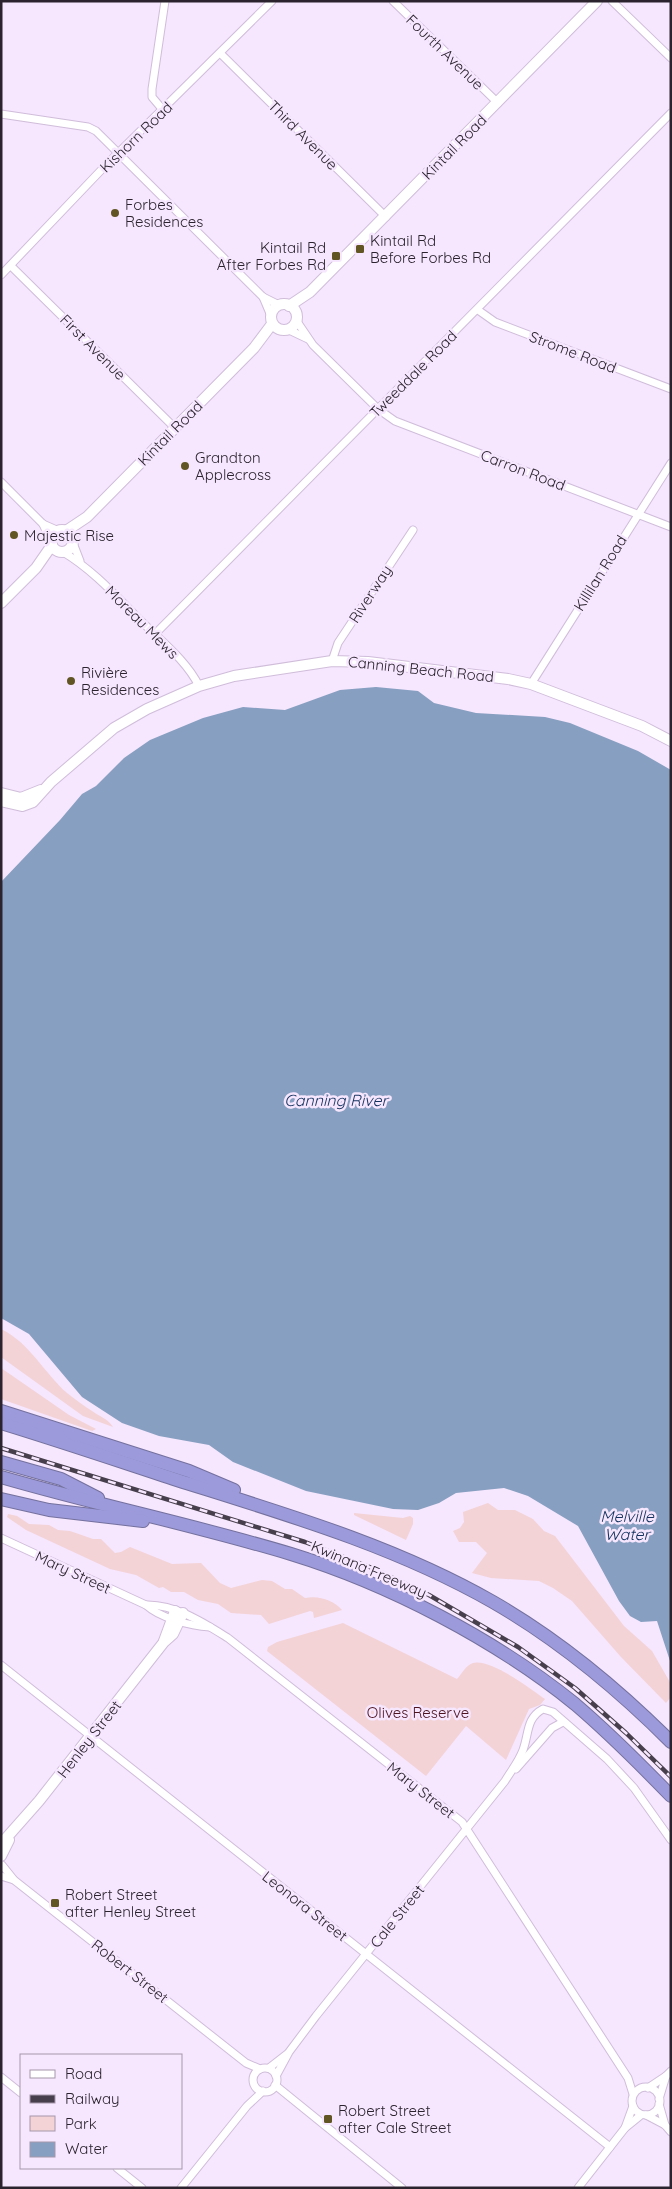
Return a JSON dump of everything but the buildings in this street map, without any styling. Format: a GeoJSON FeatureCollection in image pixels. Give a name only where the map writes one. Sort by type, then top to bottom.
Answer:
{"type":"FeatureCollection","features":[{"type":"Feature","properties":{"kind":"highway"},"geometry":{"type":"LineString","coordinates":[[1,1411],[190,1471],[321,1526]]}},
{"type":"Feature","properties":{"kind":"highway","name":"Kwinana Freeway"},"geometry":{"type":"LineString","coordinates":[[1,1423],[321,1526],[411,1560],[495,1603],[542,1634],[595,1673],[627,1700],[671,1742]]}},
{"type":"Feature","properties":{"kind":"highway"},"geometry":{"type":"LineString","coordinates":[[1,1430],[76,1447]]}},
{"type":"Feature","properties":{"kind":"highway"},"geometry":{"type":"LineString","coordinates":[[1,1462],[61,1479],[118,1508]]}},
{"type":"Feature","properties":{"kind":"highway","name":"Kwinana Freeway"},"geometry":{"type":"LineString","coordinates":[[1,1477],[291,1554],[322,1564],[368,1583],[458,1626],[514,1660],[575,1704],[625,1749],[671,1796]]}},
{"type":"Feature","properties":{"kind":"highway"},"geometry":{"type":"LineString","coordinates":[[1,1499],[49,1510],[192,1528]]}},
{"type":"Feature","properties":{"kind":"street"},"geometry":{"type":"LineString","coordinates":[[164,110],[152,97],[152,89],[165,1]]}},
{"type":"Feature","properties":{"kind":"street","name":"Kishorn Road"},"geometry":{"type":"LineString","coordinates":[[1,275],[119,153],[221,54],[272,1]]}},
{"type":"Feature","properties":{"kind":"street","name":"Fourth Avenue"},"geometry":{"type":"LineString","coordinates":[[393,1],[498,103]]}},
{"type":"Feature","properties":{"kind":"street","name":"Kintail Road"},"geometry":{"type":"LineString","coordinates":[[284,305],[310,292],[597,1]]}},
{"type":"Feature","properties":{"kind":"street"},"geometry":{"type":"LineString","coordinates":[[612,1],[671,58]]}},
{"type":"Feature","properties":{"kind":"street","name":"Third Avenue"},"geometry":{"type":"LineString","coordinates":[[221,54],[386,217]]}},
{"type":"Feature","properties":{"kind":"street","name":"Tweeddale Road"},"geometry":{"type":"LineString","coordinates":[[154,634],[478,310],[671,113]]}},
{"type":"Feature","properties":{"kind":"street"},"geometry":{"type":"LineString","coordinates":[[1,114],[88,127],[104,136],[263,296],[278,325],[308,339]]}},
{"type":"Feature","properties":{"kind":"street","name":"First Avenue"},"geometry":{"type":"LineString","coordinates":[[11,266],[175,428]]}},
{"type":"Feature","properties":{"kind":"street","name":"Kintail Road"},"geometry":{"type":"LineString","coordinates":[[68,536],[278,325],[297,319],[310,292]]}},
{"type":"Feature","properties":{"kind":"street"},"geometry":{"type":"LineString","coordinates":[[263,296],[295,310],[297,319],[308,339]]}},
{"type":"Feature","properties":{"kind":"street"},"geometry":{"type":"LineString","coordinates":[[278,325],[273,309],[284,305]]}},
{"type":"Feature","properties":{"kind":"street","name":"Strome Road"},"geometry":{"type":"LineString","coordinates":[[478,310],[495,322],[671,389]]}},
{"type":"Feature","properties":{"kind":"street","name":"Carron Road"},"geometry":{"type":"LineString","coordinates":[[308,339],[378,409],[395,421],[671,527]]}},
{"type":"Feature","properties":{"kind":"street","name":"Killilan Road"},"geometry":{"type":"LineString","coordinates":[[531,684],[671,464]]}},
{"type":"Feature","properties":{"kind":"street"},"geometry":{"type":"LineString","coordinates":[[1,482],[44,524],[57,548]]}},
{"type":"Feature","properties":{"kind":"street"},"geometry":{"type":"LineString","coordinates":[[44,524],[68,536]]}},
{"type":"Feature","properties":{"kind":"street","name":"Riverway"},"geometry":{"type":"LineString","coordinates":[[332,661],[338,643],[413,530]]}},
{"type":"Feature","properties":{"kind":"street"},"geometry":{"type":"LineString","coordinates":[[57,548],[53,535],[68,536]]}},
{"type":"Feature","properties":{"kind":"street"},"geometry":{"type":"LineString","coordinates":[[1,603],[57,548],[70,549],[68,536]]}},
{"type":"Feature","properties":{"kind":"street","name":"Moreau Mews"},"geometry":{"type":"LineString","coordinates":[[68,536],[81,562]]}},
{"type":"Feature","properties":{"kind":"street","name":"Moreau Mews"},"geometry":{"type":"LineString","coordinates":[[57,548],[81,562],[191,670],[199,686]]}},
{"type":"Feature","properties":{"kind":"street","name":"Canning Beach Road"},"geometry":{"type":"LineString","coordinates":[[1,801],[13,805],[27,805],[36,800],[44,789],[114,728],[147,709],[199,686],[234,676],[332,661],[368,662],[508,679],[531,684],[642,726],[671,741]]}},
{"type":"Feature","properties":{"kind":"street","name":"Canning Beach Road"},"geometry":{"type":"LineString","coordinates":[[1,793],[21,798],[44,789]]}},
{"type":"Feature","properties":{"kind":"street","name":"Mary Street"},"geometry":{"type":"LineString","coordinates":[[1,1538],[146,1605],[152,1611],[202,1620],[253,1656],[462,1822],[628,2078],[633,2094],[633,2106],[636,2112],[665,2125],[671,2132]]}},
{"type":"Feature","properties":{"kind":"street","name":"Henley Street"},"geometry":{"type":"LineString","coordinates":[[1,1844],[91,1736],[164,1642],[169,1639],[177,1616]]}},
{"type":"Feature","properties":{"kind":"street","name":"Leonora Street"},"geometry":{"type":"LineString","coordinates":[[1,1665],[610,2147]]}},
{"type":"Feature","properties":{"kind":"street","name":"Cale Street"},"geometry":{"type":"LineString","coordinates":[[276,2076],[289,2052],[504,1781],[552,1728],[563,1722],[553,1712],[543,1709],[536,1713],[529,1726],[524,1750],[504,1781]]}},
{"type":"Feature","properties":{"kind":"street"},"geometry":{"type":"LineString","coordinates":[[563,1722],[607,1759],[634,1788],[671,1840]]}},
{"type":"Feature","properties":{"kind":"street","name":"Henley Street"},"geometry":{"type":"LineString","coordinates":[[1,1857],[11,1834]]}},
{"type":"Feature","properties":{"kind":"street"},"geometry":{"type":"LineString","coordinates":[[1,1857],[2,1866]]}},
{"type":"Feature","properties":{"kind":"street","name":"Robert Street"},"geometry":{"type":"LineString","coordinates":[[2,1866],[14,1880],[246,2063],[260,2069]]}},
{"type":"Feature","properties":{"kind":"street","name":"Robert Street"},"geometry":{"type":"LineString","coordinates":[[1,1876],[14,1880]]}},
{"type":"Feature","properties":{"kind":"street","name":"Cale Street"},"geometry":{"type":"LineString","coordinates":[[269,2068],[289,2052]]}},
{"type":"Feature","properties":{"kind":"street","name":"Robert Street"},"geometry":{"type":"LineString","coordinates":[[246,2063],[255,2083]]}},
{"type":"Feature","properties":{"kind":"street"},"geometry":{"type":"LineString","coordinates":[[181,2188],[247,2106],[275,2085],[276,2076],[269,2068],[257,2071],[247,2106]]}},
{"type":"Feature","properties":{"kind":"street"},"geometry":{"type":"LineString","coordinates":[[578,2188],[625,2128],[644,2115],[655,2111],[669,2074]]}},
{"type":"Feature","properties":{"kind":"street"},"geometry":{"type":"LineString","coordinates":[[633,2094],[669,2074]]}},
{"type":"Feature","properties":{"kind":"street"},"geometry":{"type":"LineString","coordinates":[[1,2078],[20,2092]]}},
{"type":"Feature","properties":{"kind":"street","name":"Mary Street"},"geometry":{"type":"LineString","coordinates":[[628,2078],[645,2088],[655,2091],[665,2125]]}},
{"type":"Feature","properties":{"kind":"street"},"geometry":{"type":"LineString","coordinates":[[255,2083],[266,2091],[292,2100]]}},
{"type":"Feature","properties":{"kind":"street"},"geometry":{"type":"LineString","coordinates":[[275,2085],[402,2188]]}},
{"type":"Feature","properties":{"kind":"street"},"geometry":{"type":"LineString","coordinates":[[625,2128],[633,2106]]}},
{"type":"Feature","properties":{"kind":"street"},"geometry":{"type":"LineString","coordinates":[[118,2169],[142,2188]]}},
{"type":"Feature","properties":{"kind":"green space"},"geometry":{"type":"Polygon","coordinates":[[[1,1329],[29,1350],[67,1393],[113,1427],[83,1416],[1,1357],[1,1329]]]}},
{"type":"Feature","properties":{"kind":"green space"},"geometry":{"type":"Polygon","coordinates":[[[1,1368],[69,1415],[96,1429],[92,1431],[1,1399],[1,1368]]]}},
{"type":"Feature","properties":{"kind":"green space"},"geometry":{"type":"Polygon","coordinates":[[[488,1503],[498,1510],[515,1510],[533,1519],[544,1531],[555,1536],[624,1626],[652,1651],[671,1684],[671,1697],[666,1703],[621,1657],[572,1601],[553,1588],[539,1581],[491,1578],[472,1573],[487,1553],[476,1542],[459,1542],[453,1531],[460,1528],[464,1522],[463,1512],[488,1503]]]}},
{"type":"Feature","properties":{"kind":"green space"},"geometry":{"type":"Polygon","coordinates":[[[354,1513],[403,1518],[410,1516],[413,1518],[413,1524],[406,1540],[354,1515],[354,1513]]]}},
{"type":"Feature","properties":{"kind":"green space"},"geometry":{"type":"Polygon","coordinates":[[[8,1514],[17,1516],[29,1524],[49,1525],[58,1530],[70,1531],[93,1539],[101,1539],[115,1553],[130,1547],[172,1564],[201,1563],[220,1583],[231,1588],[262,1580],[272,1581],[285,1589],[292,1589],[305,1598],[315,1597],[330,1601],[342,1610],[314,1618],[313,1612],[310,1611],[269,1624],[261,1615],[231,1613],[218,1604],[198,1600],[184,1592],[171,1592],[163,1587],[159,1588],[136,1575],[110,1569],[26,1530],[7,1517],[8,1514]]]}},
{"type":"Feature","properties":{"kind":"green space","name":"Olives Reserve"},"geometry":{"type":"Polygon","coordinates":[[[343,1623],[457,1679],[470,1664],[480,1663],[489,1665],[510,1675],[545,1699],[540,1705],[529,1709],[506,1760],[466,1726],[426,1776],[267,1651],[268,1647],[277,1642],[343,1623]]]}},
{"type":"Feature","properties":{"kind":"water","name":"Canning River"},"geometry":{"type":"Polygon","coordinates":[[[376,687],[418,691],[434,703],[476,713],[545,717],[570,723],[638,751],[671,770],[671,1664],[657,1621],[641,1622],[630,1616],[619,1601],[578,1526],[528,1496],[504,1488],[456,1493],[439,1503],[418,1510],[393,1509],[306,1491],[233,1462],[209,1445],[159,1436],[122,1423],[82,1397],[29,1334],[1,1318],[1,882],[82,794],[96,786],[124,758],[150,740],[203,718],[243,707],[285,710],[340,690],[376,687]]]}},
{"type":"Feature","properties":{"kind":"railway"},"geometry":{"type":"LineString","coordinates":[[1,1448],[305,1542],[372,1568],[429,1595],[518,1647],[575,1688],[626,1733],[671,1777]]}},
{"type":"Feature","properties":{"kind":"place","name":"Forbes Residences"},"geometry":{"type":"Point","coordinates":[115,213]}},
{"type":"Feature","properties":{"kind":"place","name":"Kintail Rd Before Forbes Rd"},"geometry":{"type":"Point","coordinates":[360,249]}},
{"type":"Feature","properties":{"kind":"place","name":"Kintail Rd After Forbes Rd"},"geometry":{"type":"Point","coordinates":[336,256]}},
{"type":"Feature","properties":{"kind":"place","name":"Grandton Applecross"},"geometry":{"type":"Point","coordinates":[185,466]}},
{"type":"Feature","properties":{"kind":"place","name":"Majestic Rise"},"geometry":{"type":"Point","coordinates":[14,535]}},
{"type":"Feature","properties":{"kind":"place","name":"Rivière Residences"},"geometry":{"type":"Point","coordinates":[71,681]}},
{"type":"Feature","properties":{"kind":"place","name":"Robert Street after Henley Street"},"geometry":{"type":"Point","coordinates":[55,1903]}},
{"type":"Feature","properties":{"kind":"place","name":"Robert Street after Cale Street"},"geometry":{"type":"Point","coordinates":[328,2119]}},
{"type":"Feature","properties":{"kind":"water label","name":"Melville Water"},"geometry":{"type":"Point","coordinates":[627,1525]}}]}
